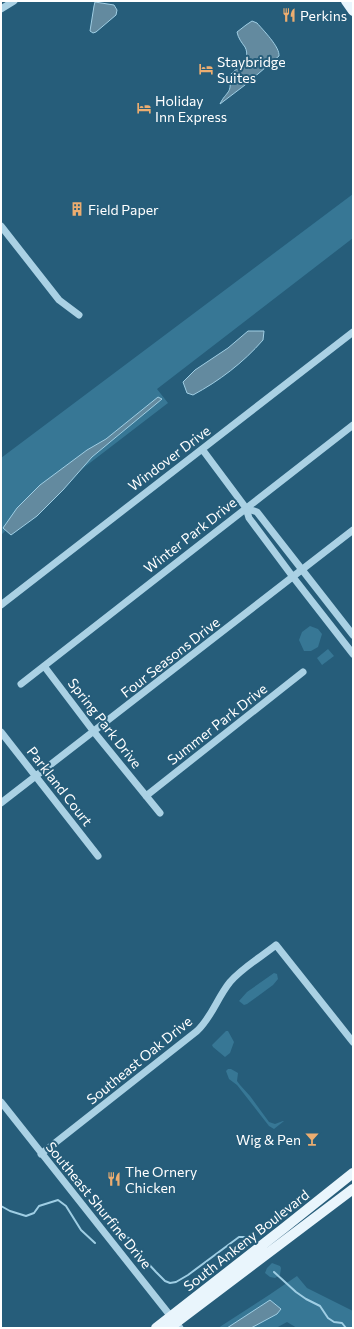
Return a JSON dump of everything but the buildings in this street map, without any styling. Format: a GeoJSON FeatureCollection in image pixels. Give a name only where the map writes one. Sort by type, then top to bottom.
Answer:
{"type":"FeatureCollection","features":[{"type":"Feature","properties":{"kind":"main road"},"geometry":{"type":"LineString","coordinates":[[346,1],[353,11]]}},
{"type":"Feature","properties":{"kind":"main road","name":"South Ankeny Boulevard"},"geometry":{"type":"LineString","coordinates":[[174,1324],[284,1228],[353,1172]]}},
{"type":"Feature","properties":{"kind":"main road","name":"South Ankeny Boulevard"},"geometry":{"type":"LineString","coordinates":[[156,1328],[174,1324],[353,1188]]}},
{"type":"Feature","properties":{"kind":"street"},"geometry":{"type":"LineString","coordinates":[[1,9],[14,1]]}},
{"type":"Feature","properties":{"kind":"street"},"geometry":{"type":"LineString","coordinates":[[1,226],[59,300],[79,315]]}},
{"type":"Feature","properties":{"kind":"street","name":"Windover Drive"},"geometry":{"type":"LineString","coordinates":[[1,605],[353,332]]}},
{"type":"Feature","properties":{"kind":"street","name":"Winter Park Drive"},"geometry":{"type":"LineString","coordinates":[[21,684],[353,425]]}},
{"type":"Feature","properties":{"kind":"street"},"geometry":{"type":"LineString","coordinates":[[202,449],[246,508],[249,518],[353,654]]}},
{"type":"Feature","properties":{"kind":"street"},"geometry":{"type":"LineString","coordinates":[[246,508],[257,512],[353,635]]}},
{"type":"Feature","properties":{"kind":"street","name":"Four Seasons Drive"},"geometry":{"type":"LineString","coordinates":[[1,803],[353,530]]}},
{"type":"Feature","properties":{"kind":"street","name":"Spring Park Drive"},"geometry":{"type":"LineString","coordinates":[[44,666],[94,732],[160,813]]}},
{"type":"Feature","properties":{"kind":"street","name":"Summer Park Drive"},"geometry":{"type":"LineString","coordinates":[[146,796],[303,672]]}},
{"type":"Feature","properties":{"kind":"street","name":"Parkland Court"},"geometry":{"type":"LineString","coordinates":[[1,732],[98,856]]}},
{"type":"Feature","properties":{"kind":"street","name":"Southeast Oak Drive"},"geometry":{"type":"LineString","coordinates":[[41,1154],[197,1031],[206,1021],[231,981],[276,945],[353,1042]]}},
{"type":"Feature","properties":{"kind":"street","name":"Southeast Shurfine Drive"},"geometry":{"type":"LineString","coordinates":[[1,1102],[174,1324]]}},
{"type":"Feature","properties":{"kind":"shaded area"},"geometry":{"type":"Polygon","coordinates":[[[95,2],[114,5],[117,10],[116,15],[93,33],[90,31],[95,2]]]}},
{"type":"Feature","properties":{"kind":"shaded area"},"geometry":{"type":"Polygon","coordinates":[[[252,21],[257,23],[271,39],[279,52],[279,56],[220,104],[230,86],[229,76],[245,60],[247,52],[237,32],[252,21]]]}},
{"type":"Feature","properties":{"kind":"shaded area"},"geometry":{"type":"Polygon","coordinates":[[[353,194],[353,238],[157,389],[168,403],[22,515],[1,535],[1,458],[353,194]]]}},
{"type":"Feature","properties":{"kind":"shaded area"},"geometry":{"type":"Polygon","coordinates":[[[248,331],[264,331],[263,340],[239,364],[221,378],[193,395],[187,393],[183,382],[195,370],[228,348],[248,331]]]}},
{"type":"Feature","properties":{"kind":"shaded area"},"geometry":{"type":"Polygon","coordinates":[[[158,397],[162,399],[92,457],[63,490],[37,516],[11,535],[3,528],[17,508],[40,485],[87,450],[106,439],[158,397]]]}},
{"type":"Feature","properties":{"kind":"shaded area"},"geometry":{"type":"Polygon","coordinates":[[[310,626],[318,629],[322,634],[318,647],[311,651],[304,651],[299,640],[302,632],[310,626]]]}},
{"type":"Feature","properties":{"kind":"shaded area"},"geometry":{"type":"Polygon","coordinates":[[[328,649],[334,656],[322,665],[317,658],[328,649]]]}},
{"type":"Feature","properties":{"kind":"shaded area"},"geometry":{"type":"Polygon","coordinates":[[[274,973],[277,974],[278,979],[273,985],[247,1004],[244,1005],[239,1001],[247,992],[274,973]]]}},
{"type":"Feature","properties":{"kind":"shaded area"},"geometry":{"type":"Polygon","coordinates":[[[226,1031],[228,1031],[234,1042],[230,1053],[225,1057],[212,1045],[226,1031]]]}},
{"type":"Feature","properties":{"kind":"shaded area"},"geometry":{"type":"Polygon","coordinates":[[[228,1069],[238,1073],[237,1081],[269,1122],[275,1124],[284,1121],[274,1129],[269,1126],[237,1085],[229,1079],[226,1071],[228,1069]]]}},
{"type":"Feature","properties":{"kind":"shaded area"},"geometry":{"type":"Polygon","coordinates":[[[272,1263],[280,1266],[281,1268],[280,1275],[275,1278],[270,1277],[265,1273],[267,1268],[272,1263]]]}},
{"type":"Feature","properties":{"kind":"shaded area"},"geometry":{"type":"Polygon","coordinates":[[[297,1276],[307,1288],[353,1311],[353,1328],[297,1328],[287,1322],[276,1328],[218,1328],[269,1295],[297,1276]]]}},
{"type":"Feature","properties":{"kind":"shaded area"},"geometry":{"type":"Polygon","coordinates":[[[270,1300],[281,1309],[277,1314],[251,1328],[227,1328],[270,1300]]]}},
{"type":"Feature","properties":{"kind":"waterway"},"geometry":{"type":"LineString","coordinates":[[1,1206],[10,1211],[26,1216],[34,1213],[39,1206],[58,1200],[66,1206],[81,1230],[95,1243]]}},
{"type":"Feature","properties":{"kind":"waterway"},"geometry":{"type":"LineString","coordinates":[[125,1237],[129,1238],[144,1259],[156,1272],[165,1281],[170,1283],[176,1282],[188,1275],[239,1237],[245,1237],[251,1244]]}},
{"type":"Feature","properties":{"kind":"waterway"},"geometry":{"type":"LineString","coordinates":[[274,1272],[296,1292],[320,1306],[328,1318],[334,1322],[342,1323],[346,1328]]}},
{"type":"Feature","properties":{"kind":"place","name":"Perkins"},"geometry":{"type":"Point","coordinates":[289,15]}},
{"type":"Feature","properties":{"kind":"place","name":"Staybridge Suites"},"geometry":{"type":"Point","coordinates":[206,69]}},
{"type":"Feature","properties":{"kind":"place","name":"Holiday Inn Express"},"geometry":{"type":"Point","coordinates":[144,108]}},
{"type":"Feature","properties":{"kind":"place","name":"Field Paper"},"geometry":{"type":"Point","coordinates":[77,209]}},
{"type":"Feature","properties":{"kind":"place","name":"Wig & Pen"},"geometry":{"type":"Point","coordinates":[312,1139]}},
{"type":"Feature","properties":{"kind":"place","name":"The Ornery Chicken"},"geometry":{"type":"Point","coordinates":[114,1179]}}]}
